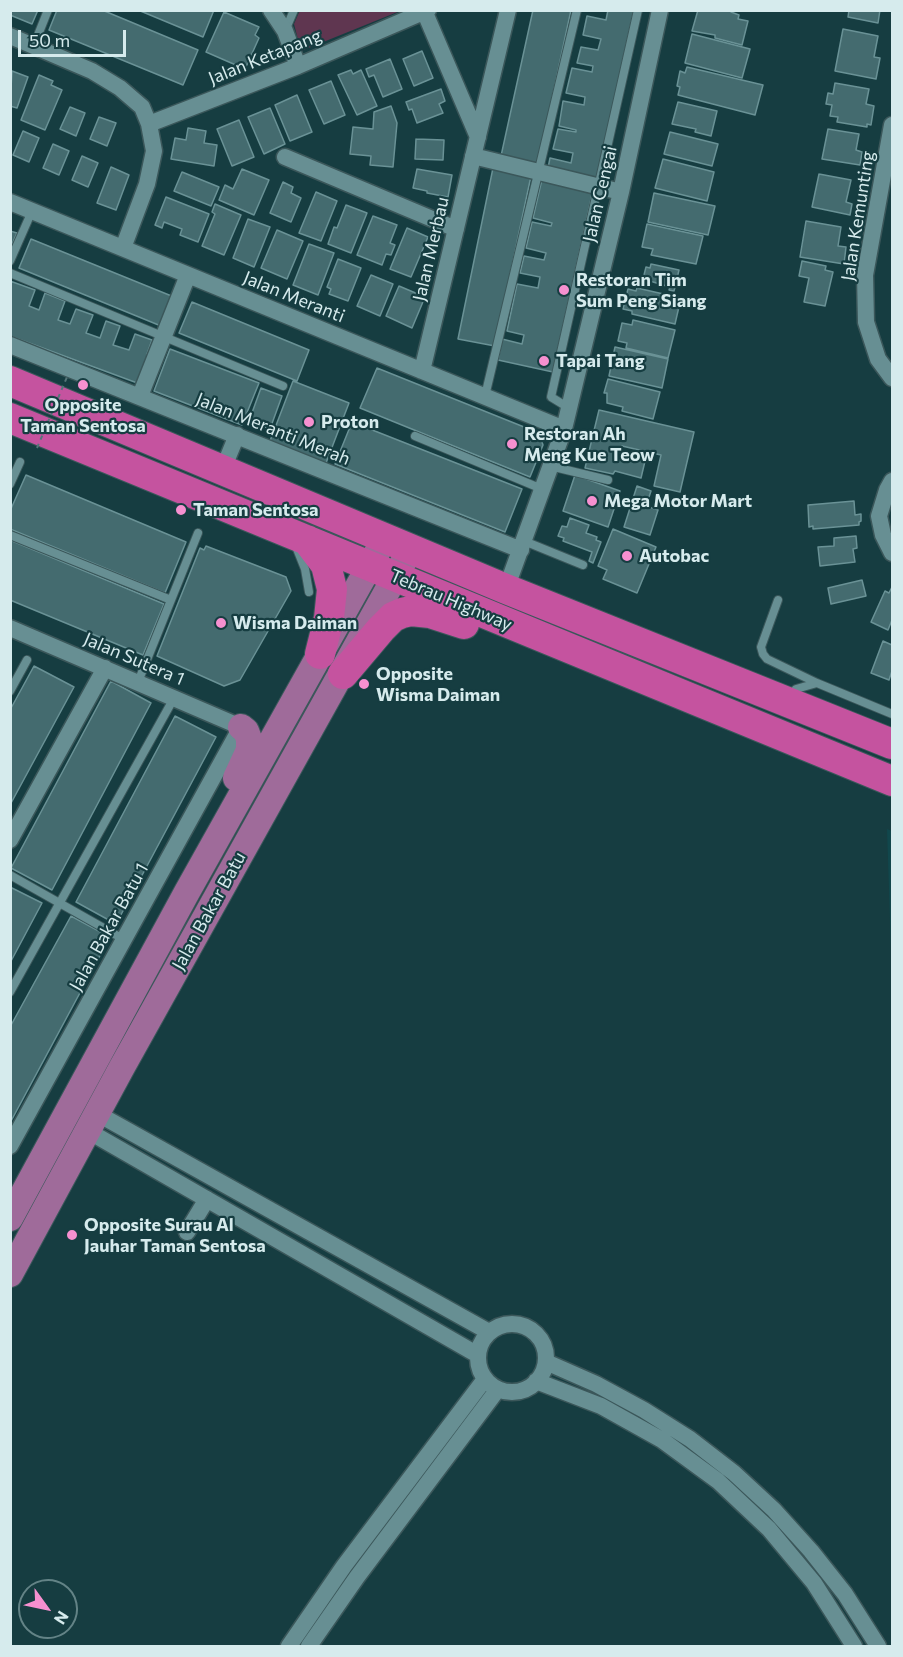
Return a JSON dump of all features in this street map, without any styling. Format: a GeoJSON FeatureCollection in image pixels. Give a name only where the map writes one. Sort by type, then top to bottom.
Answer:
{"type":"FeatureCollection","features":[{"type":"Feature","properties":{"kind":"highway","name":"Tebrau Highway"},"geometry":{"type":"LineString","coordinates":[[10,381],[506,590],[892,744]]}},
{"type":"Feature","properties":{"kind":"highway","name":"Tebrau Highway"},"geometry":{"type":"LineString","coordinates":[[10,418],[892,781]]}},
{"type":"Feature","properties":{"kind":"highway"},"geometry":{"type":"LineString","coordinates":[[295,536],[326,565],[330,573],[332,589],[329,618],[320,654]]}},
{"type":"Feature","properties":{"kind":"highway"},"geometry":{"type":"LineString","coordinates":[[343,674],[393,617],[411,611],[448,617],[540,656],[574,666],[647,680]]}},
{"type":"Feature","properties":{"kind":"main road","name":"Jalan Bakar Batu"},"geometry":{"type":"LineString","coordinates":[[10,1274],[90,1121],[343,674],[383,572],[398,543]]}},
{"type":"Feature","properties":{"kind":"main road","name":"Jalan Bakar Batu"},"geometry":{"type":"LineString","coordinates":[[10,1218],[187,892],[320,654],[383,572]]}},
{"type":"Feature","properties":{"kind":"main road"},"geometry":{"type":"LineString","coordinates":[[228,819],[229,798],[249,750],[249,739],[246,731],[241,727]]}},
{"type":"Feature","properties":{"kind":"main road"},"geometry":{"type":"LineString","coordinates":[[10,1227],[55,1145],[77,1121],[90,1121],[83,1101],[86,1091],[149,973],[187,892]]}},
{"type":"Feature","properties":{"kind":"street"},"geometry":{"type":"LineString","coordinates":[[271,10],[285,31],[298,66]]}},
{"type":"Feature","properties":{"kind":"street","name":"Jalan Merbau"},"geometry":{"type":"LineString","coordinates":[[422,371],[508,10]]}},
{"type":"Feature","properties":{"kind":"street","name":"Jalan Cengai"},"geometry":{"type":"LineString","coordinates":[[506,590],[564,429],[621,192],[660,10]]}},
{"type":"Feature","properties":{"kind":"street"},"geometry":{"type":"LineString","coordinates":[[426,12],[478,137]]}},
{"type":"Feature","properties":{"kind":"street","name":"Jalan Ketapang"},"geometry":{"type":"LineString","coordinates":[[150,124],[298,66],[426,12]]}},
{"type":"Feature","properties":{"kind":"street"},"geometry":{"type":"LineString","coordinates":[[10,36],[92,71],[120,88],[142,107],[150,124],[154,151],[147,184],[123,248]]}},
{"type":"Feature","properties":{"kind":"street","name":"Jalan Kemunting"},"geometry":{"type":"LineString","coordinates":[[892,125],[865,275],[866,322],[878,359],[892,378]]}},
{"type":"Feature","properties":{"kind":"street"},"geometry":{"type":"LineString","coordinates":[[473,156],[621,192]]}},
{"type":"Feature","properties":{"kind":"street"},"geometry":{"type":"LineString","coordinates":[[285,157],[456,229]]}},
{"type":"Feature","properties":{"kind":"street","name":"Jalan Meranti"},"geometry":{"type":"LineString","coordinates":[[10,202],[564,429]]}},
{"type":"Feature","properties":{"kind":"street"},"geometry":{"type":"LineString","coordinates":[[140,396],[188,274]]}},
{"type":"Feature","properties":{"kind":"street","name":"Jalan Meranti Merah"},"geometry":{"type":"LineString","coordinates":[[10,345],[522,546]]}},
{"type":"Feature","properties":{"kind":"street"},"geometry":{"type":"LineString","coordinates":[[223,469],[237,435]]}},
{"type":"Feature","properties":{"kind":"street"},"geometry":{"type":"LineString","coordinates":[[892,480],[879,516],[883,536],[892,553]]}},
{"type":"Feature","properties":{"kind":"street","name":"Jalan Sutera 1"},"geometry":{"type":"LineString","coordinates":[[10,627],[241,727]]}},
{"type":"Feature","properties":{"kind":"street"},"geometry":{"type":"LineString","coordinates":[[12,833],[105,668]]}},
{"type":"Feature","properties":{"kind":"street","name":"Jalan Bakar Batu 1"},"geometry":{"type":"LineString","coordinates":[[11,1145],[241,727]]}},
{"type":"Feature","properties":{"kind":"street"},"geometry":{"type":"LineString","coordinates":[[90,1121],[207,1199],[478,1355]]}},
{"type":"Feature","properties":{"kind":"street"},"geometry":{"type":"LineString","coordinates":[[90,1121],[489,1332]]}},
{"type":"Feature","properties":{"kind":"street"},"geometry":{"type":"LineString","coordinates":[[187,1232],[207,1199]]}},
{"type":"Feature","properties":{"kind":"street"},"geometry":{"type":"LineString","coordinates":[[511,1323],[533,1330],[541,1339],[546,1362],[536,1381],[528,1388],[508,1392],[491,1384],[478,1364],[478,1355],[479,1347],[489,1332],[511,1323]]}},
{"type":"Feature","properties":{"kind":"street"},"geometry":{"type":"LineString","coordinates":[[546,1362],[596,1384],[644,1410],[690,1439],[734,1473],[774,1510],[812,1551],[845,1594],[878,1647]]}},
{"type":"Feature","properties":{"kind":"street"},"geometry":{"type":"LineString","coordinates":[[536,1381],[611,1412],[662,1440],[718,1481],[769,1529],[814,1583],[854,1647]]}},
{"type":"Feature","properties":{"kind":"street"},"geometry":{"type":"LineString","coordinates":[[289,1647],[351,1556],[491,1384]]}},
{"type":"Feature","properties":{"kind":"street"},"geometry":{"type":"LineString","coordinates":[[309,1647],[491,1384]]}},
{"type":"Feature","properties":{"kind":"lane"},"geometry":{"type":"LineString","coordinates":[[34,45],[48,10]]}},
{"type":"Feature","properties":{"kind":"lane"},"geometry":{"type":"LineString","coordinates":[[285,31],[294,10]]}},
{"type":"Feature","properties":{"kind":"lane"},"geometry":{"type":"LineString","coordinates":[[485,396],[577,10]]}},
{"type":"Feature","properties":{"kind":"lane"},"geometry":{"type":"LineString","coordinates":[[568,408],[551,397],[638,10]]}},
{"type":"Feature","properties":{"kind":"lane"},"geometry":{"type":"LineString","coordinates":[[10,261],[32,211]]}},
{"type":"Feature","properties":{"kind":"lane"},"geometry":{"type":"LineString","coordinates":[[10,273],[283,386]]}},
{"type":"Feature","properties":{"kind":"lane"},"geometry":{"type":"LineString","coordinates":[[416,436],[542,489]]}},
{"type":"Feature","properties":{"kind":"lane"},"geometry":{"type":"LineString","coordinates":[[10,483],[20,462]]}},
{"type":"Feature","properties":{"kind":"lane"},"geometry":{"type":"LineString","coordinates":[[550,466],[608,480]]}},
{"type":"Feature","properties":{"kind":"lane"},"geometry":{"type":"LineString","coordinates":[[138,682],[198,533]]}},
{"type":"Feature","properties":{"kind":"lane"},"geometry":{"type":"LineString","coordinates":[[10,535],[171,600]]}},
{"type":"Feature","properties":{"kind":"lane"},"geometry":{"type":"LineString","coordinates":[[295,536],[293,543],[301,556],[309,592]]}},
{"type":"Feature","properties":{"kind":"lane"},"geometry":{"type":"LineString","coordinates":[[522,546],[583,565]]}},
{"type":"Feature","properties":{"kind":"lane"},"geometry":{"type":"LineString","coordinates":[[778,600],[761,647],[767,659],[817,683],[892,714]]}},
{"type":"Feature","properties":{"kind":"lane"},"geometry":{"type":"LineString","coordinates":[[10,691],[27,660]]}},
{"type":"Feature","properties":{"kind":"lane"},"geometry":{"type":"LineString","coordinates":[[786,703],[796,689],[817,683]]}},
{"type":"Feature","properties":{"kind":"lane"},"geometry":{"type":"LineString","coordinates":[[10,992],[174,698]]}},
{"type":"Feature","properties":{"kind":"lane"},"geometry":{"type":"LineString","coordinates":[[10,875],[116,935]]}},
{"type":"Feature","properties":{"kind":"path"},"geometry":{"type":"LineString","coordinates":[[37,448],[67,377]]}},
{"type":"Feature","properties":{"kind":"shaded area"},"geometry":{"type":"Polygon","coordinates":[[[300,10],[400,11],[301,51],[294,24],[300,10]]]}},
{"type":"Feature","properties":{"kind":"shaded area"},"geometry":{"type":"Polygon","coordinates":[[[887,829],[892,831],[892,981],[887,829]]]}},
{"type":"Feature","properties":{"kind":"building"},"geometry":{"type":"Polygon","coordinates":[[[10,10],[38,10],[32,24],[10,15],[10,10]]]}},
{"type":"Feature","properties":{"kind":"building"},"geometry":{"type":"Polygon","coordinates":[[[57,10],[102,10],[198,50],[183,85],[49,30],[57,10]]]}},
{"type":"Feature","properties":{"kind":"building"},"geometry":{"type":"Polygon","coordinates":[[[138,10],[214,10],[203,37],[138,10]]]}},
{"type":"Feature","properties":{"kind":"building"},"geometry":{"type":"Polygon","coordinates":[[[533,10],[571,10],[538,164],[501,156],[533,10]]]}},
{"type":"Feature","properties":{"kind":"building"},"geometry":{"type":"Polygon","coordinates":[[[608,10],[634,10],[597,178],[548,168],[550,158],[571,163],[573,153],[553,149],[558,129],[576,132],[576,130],[559,126],[563,101],[584,105],[585,97],[566,93],[572,68],[592,72],[593,66],[577,63],[581,47],[598,50],[601,39],[583,35],[587,16],[606,20],[608,10]]]}},
{"type":"Feature","properties":{"kind":"building"},"geometry":{"type":"Polygon","coordinates":[[[698,10],[730,10],[739,15],[738,19],[748,21],[742,45],[715,38],[715,35],[692,31],[698,10]]]}},
{"type":"Feature","properties":{"kind":"building"},"geometry":{"type":"Polygon","coordinates":[[[849,10],[880,10],[878,23],[848,17],[849,10]]]}},
{"type":"Feature","properties":{"kind":"building"},"geometry":{"type":"Polygon","coordinates":[[[224,12],[259,27],[255,35],[259,38],[245,69],[206,52],[224,12]]]}},
{"type":"Feature","properties":{"kind":"building"},"geometry":{"type":"Polygon","coordinates":[[[843,29],[878,36],[874,57],[880,58],[876,79],[835,71],[843,29]]]}},
{"type":"Feature","properties":{"kind":"building"},"geometry":{"type":"Polygon","coordinates":[[[692,34],[750,49],[742,78],[685,63],[692,34]]]}},
{"type":"Feature","properties":{"kind":"building"},"geometry":{"type":"Polygon","coordinates":[[[422,51],[433,78],[414,86],[403,59],[422,51]]]}},
{"type":"Feature","properties":{"kind":"building"},"geometry":{"type":"Polygon","coordinates":[[[390,59],[402,89],[383,97],[374,75],[369,77],[366,69],[390,59]]]}},
{"type":"Feature","properties":{"kind":"building"},"geometry":{"type":"Polygon","coordinates":[[[687,67],[763,85],[755,115],[678,95],[680,71],[685,73],[687,67]]]}},
{"type":"Feature","properties":{"kind":"building"},"geometry":{"type":"Polygon","coordinates":[[[351,70],[353,74],[361,70],[377,106],[357,115],[338,75],[351,70]]]}},
{"type":"Feature","properties":{"kind":"building"},"geometry":{"type":"Polygon","coordinates":[[[12,71],[28,77],[17,108],[10,106],[12,71]]]}},
{"type":"Feature","properties":{"kind":"building"},"geometry":{"type":"Polygon","coordinates":[[[39,75],[53,81],[51,85],[62,90],[45,130],[21,120],[39,75]]]}},
{"type":"Feature","properties":{"kind":"building"},"geometry":{"type":"Polygon","coordinates":[[[331,81],[345,115],[324,124],[309,90],[331,81]]]}},
{"type":"Feature","properties":{"kind":"building"},"geometry":{"type":"Polygon","coordinates":[[[835,83],[869,89],[866,104],[874,106],[871,125],[867,124],[867,127],[837,122],[838,117],[830,116],[832,105],[826,104],[828,93],[833,94],[835,83]]]}},
{"type":"Feature","properties":{"kind":"building"},"geometry":{"type":"Polygon","coordinates":[[[441,89],[445,101],[439,104],[443,113],[417,123],[412,109],[409,110],[406,102],[441,89]]]}},
{"type":"Feature","properties":{"kind":"building"},"geometry":{"type":"Polygon","coordinates":[[[297,95],[312,132],[290,141],[275,105],[297,95]]]}},
{"type":"Feature","properties":{"kind":"building"},"geometry":{"type":"Polygon","coordinates":[[[678,102],[717,111],[711,136],[695,132],[696,129],[672,124],[678,102]]]}},
{"type":"Feature","properties":{"kind":"building"},"geometry":{"type":"Polygon","coordinates":[[[391,106],[397,123],[393,167],[370,165],[371,156],[350,154],[353,127],[373,129],[374,112],[391,106]]]}},
{"type":"Feature","properties":{"kind":"building"},"geometry":{"type":"Polygon","coordinates":[[[70,107],[85,113],[76,136],[60,129],[70,107]]]}},
{"type":"Feature","properties":{"kind":"building"},"geometry":{"type":"Polygon","coordinates":[[[270,108],[285,144],[264,154],[248,117],[270,108]]]}},
{"type":"Feature","properties":{"kind":"building"},"geometry":{"type":"Polygon","coordinates":[[[99,117],[116,123],[107,146],[90,139],[99,117]]]}},
{"type":"Feature","properties":{"kind":"building"},"geometry":{"type":"Polygon","coordinates":[[[239,120],[254,157],[232,166],[217,129],[239,120]]]}},
{"type":"Feature","properties":{"kind":"building"},"geometry":{"type":"Polygon","coordinates":[[[188,128],[206,131],[204,143],[217,145],[214,166],[171,159],[175,138],[186,140],[188,128]]]}},
{"type":"Feature","properties":{"kind":"building"},"geometry":{"type":"Polygon","coordinates":[[[828,129],[859,134],[856,150],[862,152],[860,165],[822,159],[828,129]]]}},
{"type":"Feature","properties":{"kind":"building"},"geometry":{"type":"Polygon","coordinates":[[[23,131],[39,138],[29,162],[13,155],[23,131]]]}},
{"type":"Feature","properties":{"kind":"building"},"geometry":{"type":"Polygon","coordinates":[[[670,132],[718,144],[712,166],[664,154],[670,132]]]}},
{"type":"Feature","properties":{"kind":"building"},"geometry":{"type":"Polygon","coordinates":[[[416,139],[444,140],[443,160],[415,159],[416,139]]]}},
{"type":"Feature","properties":{"kind":"building"},"geometry":{"type":"Polygon","coordinates":[[[53,144],[69,151],[59,175],[43,168],[53,144]]]}},
{"type":"Feature","properties":{"kind":"building"},"geometry":{"type":"Polygon","coordinates":[[[82,156],[98,163],[88,187],[72,180],[82,156]]]}},
{"type":"Feature","properties":{"kind":"building"},"geometry":{"type":"Polygon","coordinates":[[[663,159],[714,172],[707,201],[655,188],[663,159]]]}},
{"type":"Feature","properties":{"kind":"building"},"geometry":{"type":"Polygon","coordinates":[[[111,167],[129,175],[116,210],[97,203],[111,167]]]}},
{"type":"Feature","properties":{"kind":"building"},"geometry":{"type":"Polygon","coordinates":[[[493,168],[531,176],[495,346],[458,339],[493,168]]]}},
{"type":"Feature","properties":{"kind":"building"},"geometry":{"type":"Polygon","coordinates":[[[242,169],[269,180],[254,215],[219,200],[225,185],[233,189],[242,169]]]}},
{"type":"Feature","properties":{"kind":"building"},"geometry":{"type":"Polygon","coordinates":[[[417,169],[452,175],[448,197],[413,188],[417,169]]]}},
{"type":"Feature","properties":{"kind":"building"},"geometry":{"type":"Polygon","coordinates":[[[182,172],[219,187],[211,206],[174,191],[182,172]]]}},
{"type":"Feature","properties":{"kind":"building"},"geometry":{"type":"Polygon","coordinates":[[[819,174],[851,180],[846,202],[852,204],[850,215],[812,207],[819,174]]]}},
{"type":"Feature","properties":{"kind":"building"},"geometry":{"type":"Polygon","coordinates":[[[542,179],[593,190],[553,372],[498,360],[502,339],[522,344],[524,335],[507,331],[517,284],[538,288],[540,277],[520,273],[524,256],[544,260],[546,253],[526,248],[532,222],[551,226],[552,223],[533,218],[542,179]]]}},
{"type":"Feature","properties":{"kind":"building"},"geometry":{"type":"Polygon","coordinates":[[[283,182],[293,187],[291,193],[301,198],[291,222],[270,213],[283,182]]]}},
{"type":"Feature","properties":{"kind":"building"},"geometry":{"type":"Polygon","coordinates":[[[316,192],[337,201],[321,241],[299,233],[316,192]]]}},
{"type":"Feature","properties":{"kind":"building"},"geometry":{"type":"Polygon","coordinates":[[[654,193],[715,206],[708,235],[648,222],[654,193]]]}},
{"type":"Feature","properties":{"kind":"building"},"geometry":{"type":"Polygon","coordinates":[[[166,197],[209,214],[198,242],[180,235],[182,229],[164,222],[162,228],[155,225],[166,197]]]}},
{"type":"Feature","properties":{"kind":"building"},"geometry":{"type":"Polygon","coordinates":[[[215,204],[241,215],[224,255],[202,246],[215,214],[212,212],[215,204]]]}},
{"type":"Feature","properties":{"kind":"building"},"geometry":{"type":"Polygon","coordinates":[[[346,205],[367,213],[351,253],[328,244],[346,205]]]}},
{"type":"Feature","properties":{"kind":"building"},"geometry":{"type":"Polygon","coordinates":[[[373,216],[397,225],[390,243],[395,245],[391,255],[386,254],[382,265],[357,255],[373,216]]]}},
{"type":"Feature","properties":{"kind":"building"},"geometry":{"type":"Polygon","coordinates":[[[248,219],[270,227],[254,267],[233,258],[248,219]]]}},
{"type":"Feature","properties":{"kind":"building"},"geometry":{"type":"Polygon","coordinates":[[[806,221],[841,227],[838,246],[846,247],[844,264],[800,257],[806,221]]]}},
{"type":"Feature","properties":{"kind":"building"},"geometry":{"type":"Polygon","coordinates":[[[647,224],[703,236],[696,264],[651,255],[653,249],[642,247],[647,224]]]}},
{"type":"Feature","properties":{"kind":"building"},"geometry":{"type":"Polygon","coordinates":[[[407,228],[428,237],[411,277],[390,269],[407,228]]]}},
{"type":"Feature","properties":{"kind":"building"},"geometry":{"type":"Polygon","coordinates":[[[277,230],[303,241],[287,279],[261,268],[277,230]]]}},
{"type":"Feature","properties":{"kind":"building"},"geometry":{"type":"Polygon","coordinates":[[[10,231],[17,233],[10,249],[10,231]]]}},
{"type":"Feature","properties":{"kind":"building"},"geometry":{"type":"Polygon","coordinates":[[[31,239],[174,297],[161,326],[19,268],[31,239]]]}},
{"type":"Feature","properties":{"kind":"building"},"geometry":{"type":"Polygon","coordinates":[[[309,244],[334,253],[318,295],[293,285],[309,244]]]}},
{"type":"Feature","properties":{"kind":"building"},"geometry":{"type":"Polygon","coordinates":[[[338,259],[361,268],[348,301],[329,294],[331,289],[327,287],[338,259]]]}},
{"type":"Feature","properties":{"kind":"building"},"geometry":{"type":"Polygon","coordinates":[[[802,261],[826,266],[825,270],[833,272],[825,306],[804,302],[809,278],[799,276],[802,261]]]}},
{"type":"Feature","properties":{"kind":"building"},"geometry":{"type":"Polygon","coordinates":[[[651,264],[679,270],[674,291],[669,290],[670,287],[643,279],[646,267],[650,268],[651,264]]]}},
{"type":"Feature","properties":{"kind":"building"},"geometry":{"type":"Polygon","coordinates":[[[371,275],[393,284],[380,316],[357,306],[371,275]]]}},
{"type":"Feature","properties":{"kind":"building"},"geometry":{"type":"Polygon","coordinates":[[[10,281],[35,290],[29,306],[39,310],[45,293],[65,301],[58,320],[70,324],[76,309],[93,315],[86,333],[100,338],[106,321],[120,326],[113,345],[129,350],[135,334],[152,340],[147,354],[150,355],[140,384],[10,336],[10,281]]]}},
{"type":"Feature","properties":{"kind":"building"},"geometry":{"type":"Polygon","coordinates":[[[399,286],[425,297],[412,328],[386,316],[399,286]]]}},
{"type":"Feature","properties":{"kind":"building"},"geometry":{"type":"Polygon","coordinates":[[[637,288],[681,298],[675,324],[632,314],[632,311],[623,309],[628,289],[636,291],[637,288]]]}},
{"type":"Feature","properties":{"kind":"building"},"geometry":{"type":"Polygon","coordinates":[[[192,302],[309,350],[297,381],[179,333],[192,302]]]}},
{"type":"Feature","properties":{"kind":"building"},"geometry":{"type":"Polygon","coordinates":[[[633,320],[675,330],[668,358],[626,348],[627,343],[618,341],[622,323],[632,325],[633,320]]]}},
{"type":"Feature","properties":{"kind":"building"},"geometry":{"type":"Polygon","coordinates":[[[615,347],[668,359],[662,388],[609,376],[615,347]]]}},
{"type":"Feature","properties":{"kind":"building"},"geometry":{"type":"Polygon","coordinates":[[[170,349],[259,383],[242,425],[154,391],[170,349]]]}},
{"type":"Feature","properties":{"kind":"building"},"geometry":{"type":"Polygon","coordinates":[[[377,368],[539,433],[543,445],[530,477],[360,408],[377,368]]]}},
{"type":"Feature","properties":{"kind":"building"},"geometry":{"type":"Polygon","coordinates":[[[608,379],[660,392],[653,419],[622,411],[623,407],[607,403],[607,393],[604,393],[608,379]]]}},
{"type":"Feature","properties":{"kind":"building","name":"Proton"},"geometry":{"type":"Polygon","coordinates":[[[293,381],[349,403],[326,463],[270,441],[293,381]]]}},
{"type":"Feature","properties":{"kind":"building"},"geometry":{"type":"Polygon","coordinates":[[[261,388],[282,396],[270,429],[249,421],[261,388]]]}},
{"type":"Feature","properties":{"kind":"building"},"geometry":{"type":"Polygon","coordinates":[[[599,410],[694,432],[680,492],[654,486],[661,455],[622,446],[621,451],[646,457],[641,478],[615,471],[613,474],[585,468],[599,410]]]}},
{"type":"Feature","properties":{"kind":"building"},"geometry":{"type":"Polygon","coordinates":[[[352,422],[522,489],[505,532],[335,464],[352,422]]]}},
{"type":"Feature","properties":{"kind":"building"},"geometry":{"type":"Polygon","coordinates":[[[26,475],[186,542],[165,593],[10,529],[10,511],[26,475]]]}},
{"type":"Feature","properties":{"kind":"building","name":"Mega Motor Mart"},"geometry":{"type":"Polygon","coordinates":[[[575,475],[620,491],[608,527],[563,511],[575,475]]]}},
{"type":"Feature","properties":{"kind":"building"},"geometry":{"type":"Polygon","coordinates":[[[637,486],[651,491],[646,506],[658,510],[650,535],[624,527],[637,486]]]}},
{"type":"Feature","properties":{"kind":"building"},"geometry":{"type":"Polygon","coordinates":[[[854,501],[855,515],[861,514],[859,525],[813,529],[813,526],[809,527],[808,505],[854,501]]]}},
{"type":"Feature","properties":{"kind":"building"},"geometry":{"type":"Polygon","coordinates":[[[570,518],[589,525],[586,533],[597,537],[596,540],[601,542],[593,563],[589,561],[592,552],[563,541],[564,538],[558,536],[562,526],[567,527],[570,518]]]}},
{"type":"Feature","properties":{"kind":"building","name":"Autobac"},"geometry":{"type":"Polygon","coordinates":[[[613,529],[656,547],[637,593],[603,579],[607,570],[598,566],[613,529]]]}},
{"type":"Feature","properties":{"kind":"building"},"geometry":{"type":"Polygon","coordinates":[[[856,536],[857,548],[853,549],[855,562],[820,566],[818,547],[834,546],[834,538],[856,536]]]}},
{"type":"Feature","properties":{"kind":"building"},"geometry":{"type":"Polygon","coordinates":[[[10,540],[164,604],[143,655],[10,600],[10,540]]]}},
{"type":"Feature","properties":{"kind":"building","name":"Wisma Daiman"},"geometry":{"type":"Polygon","coordinates":[[[206,546],[286,577],[291,591],[240,680],[224,686],[157,656],[200,548],[204,550],[206,546]]]}},
{"type":"Feature","properties":{"kind":"building"},"geometry":{"type":"Polygon","coordinates":[[[862,580],[866,596],[831,604],[828,588],[862,580]]]}},
{"type":"Feature","properties":{"kind":"building"},"geometry":{"type":"Polygon","coordinates":[[[892,587],[892,620],[888,630],[871,622],[885,591],[889,593],[892,587]]]}},
{"type":"Feature","properties":{"kind":"building"},"geometry":{"type":"Polygon","coordinates":[[[883,641],[892,645],[892,671],[889,680],[871,673],[883,641]]]}},
{"type":"Feature","properties":{"kind":"building"},"geometry":{"type":"Polygon","coordinates":[[[34,666],[74,687],[10,805],[10,710],[34,666]]]}},
{"type":"Feature","properties":{"kind":"building"},"geometry":{"type":"Polygon","coordinates":[[[111,681],[151,703],[52,890],[11,868],[111,681]]]}},
{"type":"Feature","properties":{"kind":"building"},"geometry":{"type":"Polygon","coordinates":[[[175,716],[216,737],[116,924],[76,902],[175,716]]]}},
{"type":"Feature","properties":{"kind":"building"},"geometry":{"type":"Polygon","coordinates":[[[10,887],[42,903],[10,963],[10,887]]]}},
{"type":"Feature","properties":{"kind":"building"},"geometry":{"type":"Polygon","coordinates":[[[71,916],[110,937],[10,1123],[10,1027],[71,916]]]}},
{"type":"Feature","properties":{"kind":"place","name":"Restoran Tim Sum Peng Siang"},"geometry":{"type":"Point","coordinates":[564,290]}},
{"type":"Feature","properties":{"kind":"place","name":"Tapai Tang"},"geometry":{"type":"Point","coordinates":[544,361]}},
{"type":"Feature","properties":{"kind":"place","name":"Opposite Taman Sentosa"},"geometry":{"type":"Point","coordinates":[83,385]}},
{"type":"Feature","properties":{"kind":"place","name":"Proton"},"geometry":{"type":"Point","coordinates":[309,422]}},
{"type":"Feature","properties":{"kind":"place","name":"Restoran Ah Meng Kue Teow"},"geometry":{"type":"Point","coordinates":[512,444]}},
{"type":"Feature","properties":{"kind":"place","name":"Mega Motor Mart"},"geometry":{"type":"Point","coordinates":[592,501]}},
{"type":"Feature","properties":{"kind":"place","name":"Taman Sentosa"},"geometry":{"type":"Point","coordinates":[181,510]}},
{"type":"Feature","properties":{"kind":"place","name":"Autobac"},"geometry":{"type":"Point","coordinates":[627,556]}},
{"type":"Feature","properties":{"kind":"place","name":"Wisma Daiman"},"geometry":{"type":"Point","coordinates":[221,623]}},
{"type":"Feature","properties":{"kind":"place","name":"Opposite Wisma Daiman"},"geometry":{"type":"Point","coordinates":[364,684]}},
{"type":"Feature","properties":{"kind":"place","name":"Opposite Surau Al Jauhar Taman Sentosa"},"geometry":{"type":"Point","coordinates":[72,1235]}}]}
